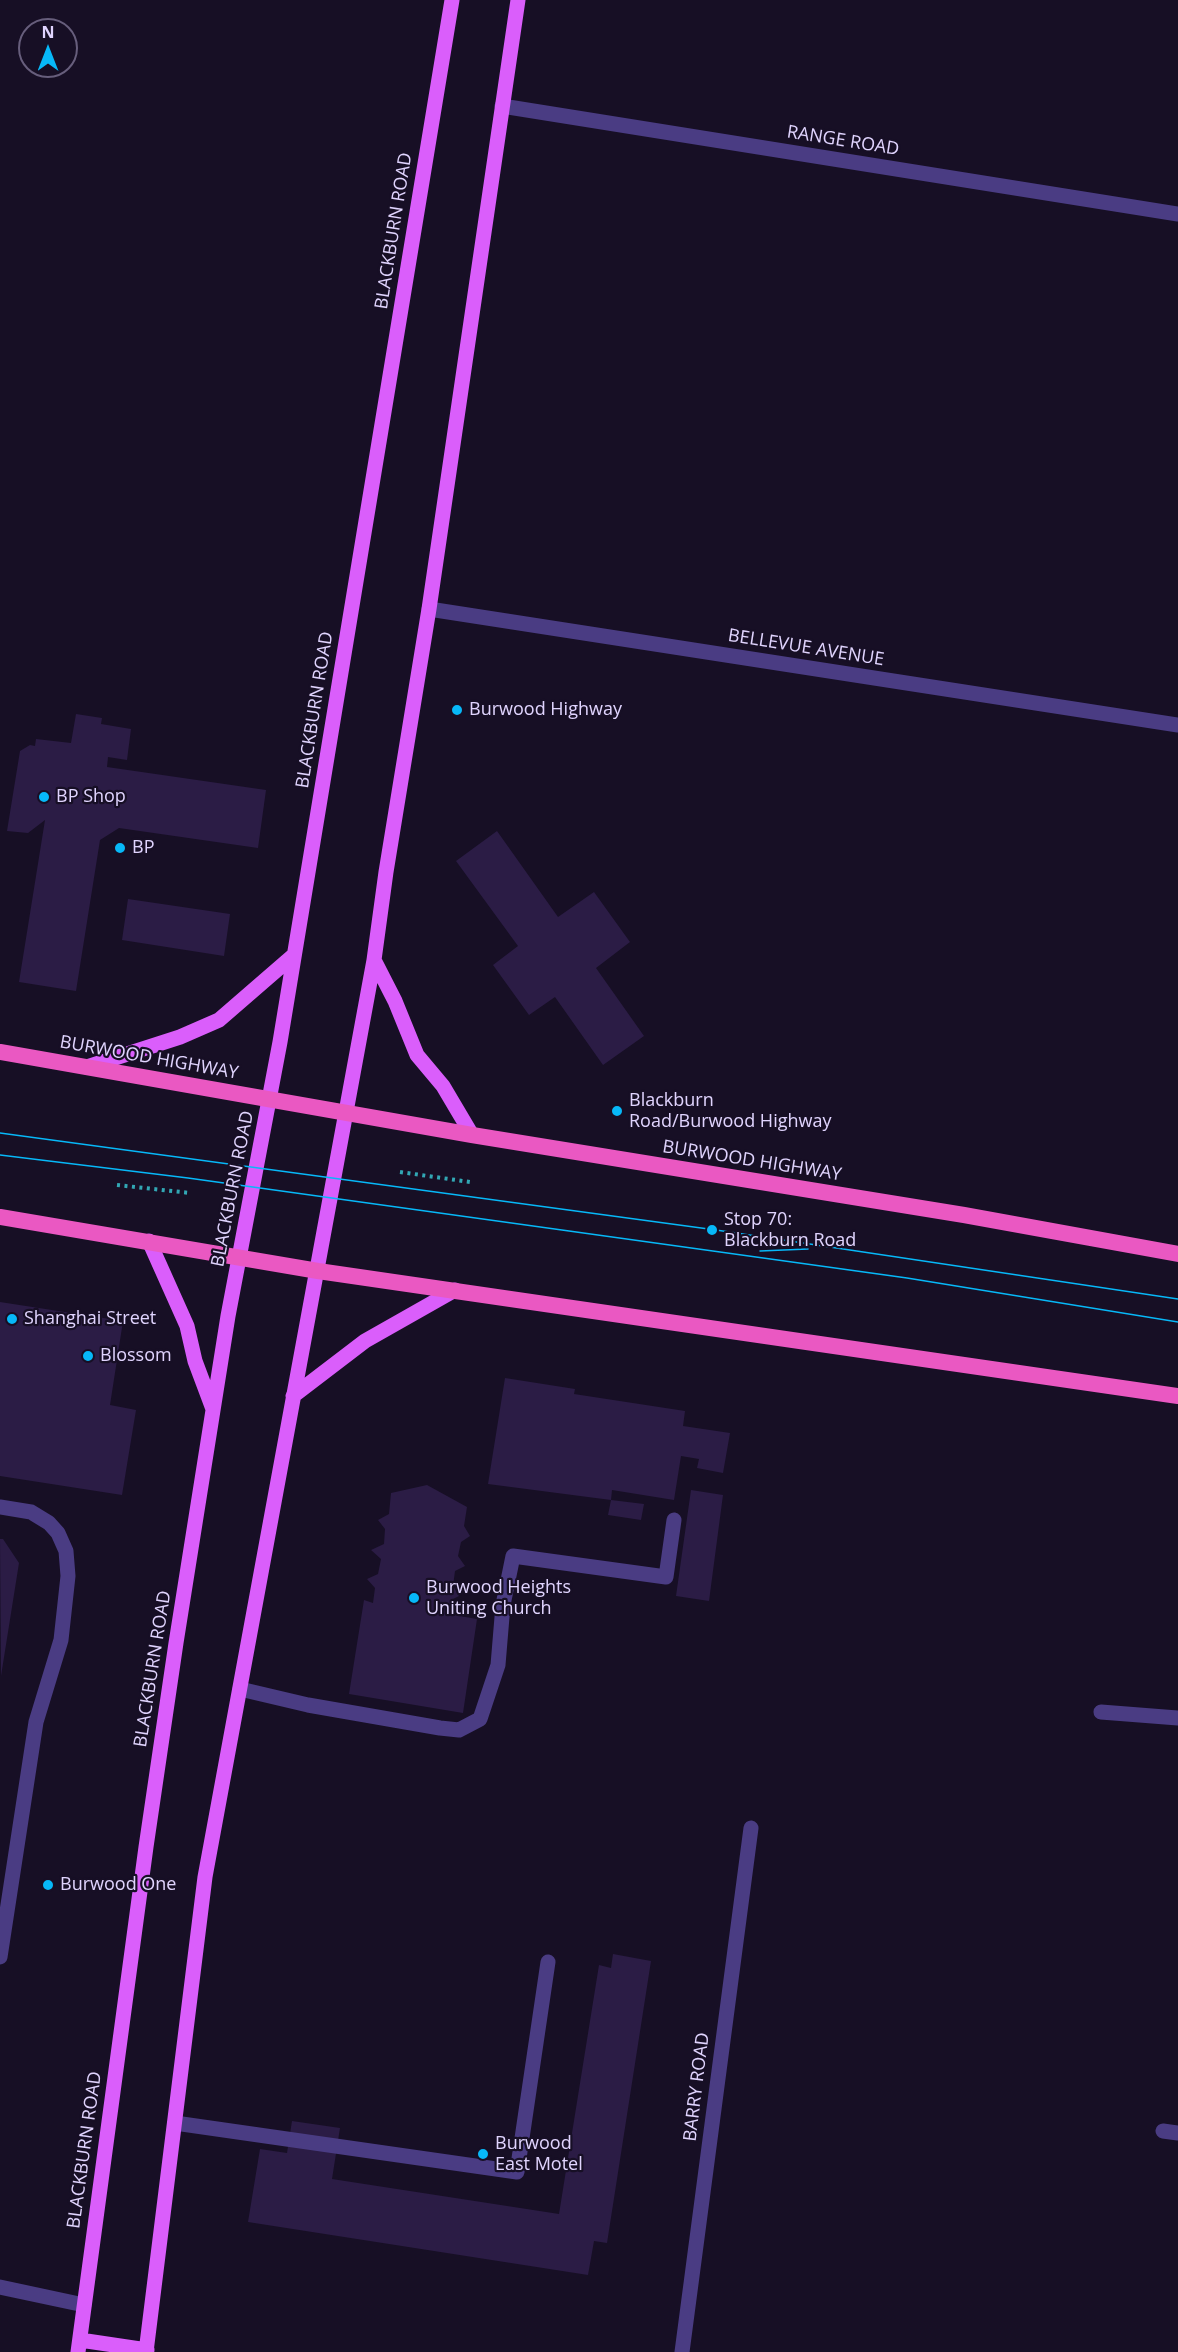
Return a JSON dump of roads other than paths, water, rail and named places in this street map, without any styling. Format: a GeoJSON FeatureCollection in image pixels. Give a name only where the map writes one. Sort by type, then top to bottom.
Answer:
{"type":"FeatureCollection","features":[{"type":"Feature","properties":{"kind":"highway","name":"BURWOOD HIGHWAY"},"geometry":{"type":"LineString","coordinates":[[0,1052],[472,1135],[964,1215],[1178,1254]]}},
{"type":"Feature","properties":{"kind":"highway"},"geometry":{"type":"LineString","coordinates":[[0,1217],[318,1271],[1178,1396]]}},
{"type":"Feature","properties":{"kind":"main road","name":"BLACKBURN ROAD"},"geometry":{"type":"LineString","coordinates":[[79,2346],[146,1847],[176,1643],[240,1257],[270,1099],[452,0]]}},
{"type":"Feature","properties":{"kind":"main road"},"geometry":{"type":"LineString","coordinates":[[79,2346],[150,2351],[205,1877],[374,960],[429,609],[518,0]]}},
{"type":"Feature","properties":{"kind":"main road"},"geometry":{"type":"LineString","coordinates":[[87,1067],[180,1037],[219,1020],[294,955]]}},
{"type":"Feature","properties":{"kind":"main road"},"geometry":{"type":"LineString","coordinates":[[374,960],[395,1001],[417,1055],[443,1086],[472,1135]]}},
{"type":"Feature","properties":{"kind":"main road"},"geometry":{"type":"LineString","coordinates":[[149,1242],[187,1326],[195,1361],[214,1412]]}},
{"type":"Feature","properties":{"kind":"main road"},"geometry":{"type":"LineString","coordinates":[[293,1396],[365,1341],[455,1290]]}},
{"type":"Feature","properties":{"kind":"street","name":"RANGE ROAD"},"geometry":{"type":"LineString","coordinates":[[502,106],[1178,214]]}},
{"type":"Feature","properties":{"kind":"street","name":"BELLEVUE AVENUE"},"geometry":{"type":"LineString","coordinates":[[429,609],[1178,725]]}},
{"type":"Feature","properties":{"kind":"street"},"geometry":{"type":"LineString","coordinates":[[0,1507],[31,1512],[49,1523],[58,1533],[66,1551],[68,1576],[61,1640],[36,1722],[0,1957]]}},
{"type":"Feature","properties":{"kind":"street"},"geometry":{"type":"LineString","coordinates":[[240,1689],[330,1709],[459,1730],[480,1719],[498,1665],[503,1605],[513,1556],[666,1577],[674,1520]]}},
{"type":"Feature","properties":{"kind":"street"},"geometry":{"type":"LineString","coordinates":[[1101,1712],[1178,1718]]}},
{"type":"Feature","properties":{"kind":"street","name":"BARRY ROAD"},"geometry":{"type":"LineString","coordinates":[[682,2352],[751,1828]]}},
{"type":"Feature","properties":{"kind":"street"},"geometry":{"type":"LineString","coordinates":[[175,2123],[517,2172],[548,1962]]}},
{"type":"Feature","properties":{"kind":"street"},"geometry":{"type":"LineString","coordinates":[[0,2288],[84,2305]]}},
{"type":"Feature","properties":{"kind":"tram line"},"geometry":{"type":"LineString","coordinates":[[0,1133],[716,1230],[1178,1299]]}},
{"type":"Feature","properties":{"kind":"tram line"},"geometry":{"type":"LineString","coordinates":[[0,1155],[188,1178],[907,1278],[1178,1322]]}},
{"type":"Feature","properties":{"kind":"tram line"},"geometry":{"type":"LineString","coordinates":[[760,1251],[808,1249]]}},
{"type":"Feature","properties":{"kind":"place","name":"Burwood Highway"},"geometry":{"type":"Point","coordinates":[457,710]}},
{"type":"Feature","properties":{"kind":"place","name":"BP Shop"},"geometry":{"type":"Point","coordinates":[44,797]}},
{"type":"Feature","properties":{"kind":"place","name":"BP"},"geometry":{"type":"Point","coordinates":[120,848]}},
{"type":"Feature","properties":{"kind":"place","name":"Blackburn Road/Burwood Highway"},"geometry":{"type":"Point","coordinates":[617,1111]}},
{"type":"Feature","properties":{"kind":"place","name":"Stop 70: Blackburn Road"},"geometry":{"type":"Point","coordinates":[712,1230]}},
{"type":"Feature","properties":{"kind":"place","name":"Shanghai Street"},"geometry":{"type":"Point","coordinates":[12,1319]}},
{"type":"Feature","properties":{"kind":"place","name":"Blossom"},"geometry":{"type":"Point","coordinates":[88,1356]}},
{"type":"Feature","properties":{"kind":"place","name":"Burwood Heights Uniting Church"},"geometry":{"type":"Point","coordinates":[414,1598]}},
{"type":"Feature","properties":{"kind":"place","name":"Burwood One"},"geometry":{"type":"Point","coordinates":[48,1885]}},
{"type":"Feature","properties":{"kind":"place","name":"Burwood East Motel"},"geometry":{"type":"Point","coordinates":[483,2154]}}]}
